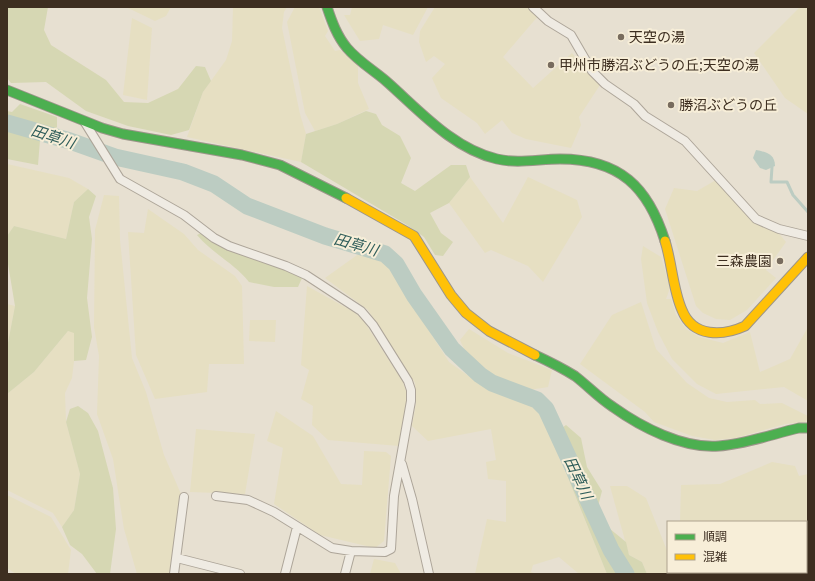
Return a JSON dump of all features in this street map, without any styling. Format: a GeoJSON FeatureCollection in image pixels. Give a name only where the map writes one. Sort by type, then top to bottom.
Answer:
{"type":"FeatureCollection","features":[{"type":"Feature","properties":{"kind":"street"},"geometry":{"type":"LineString","coordinates":[[327,7],[332,23],[352,52],[448,133],[472,150],[494,159],[510,161],[578,160],[611,170],[638,186],[655,212],[682,311],[691,324],[701,330],[724,334],[745,326],[808,257]]}},
{"type":"Feature","properties":{"kind":"street"},"geometry":{"type":"LineString","coordinates":[[533,7],[548,21],[571,35],[592,71],[605,84],[634,104],[645,116],[685,141],[756,219],[779,229],[808,236]]}},
{"type":"Feature","properties":{"kind":"street"},"geometry":{"type":"LineString","coordinates":[[7,90],[123,134],[242,155],[280,165],[398,226],[414,236],[424,248],[460,306],[483,327],[569,373],[633,420],[701,445],[718,446],[799,428],[808,428]]}},
{"type":"Feature","properties":{"kind":"street"},"geometry":{"type":"LineString","coordinates":[[84,120],[114,172],[120,179],[184,215],[214,238],[229,246],[286,266],[306,275],[361,311],[373,325],[408,381],[412,400],[394,496],[391,549],[385,552],[351,551],[332,548],[274,512],[248,500],[216,496]]}},
{"type":"Feature","properties":{"kind":"street"},"geometry":{"type":"LineString","coordinates":[[401,462],[412,499],[428,574]]}},
{"type":"Feature","properties":{"kind":"street"},"geometry":{"type":"LineString","coordinates":[[174,574],[184,497]]}},
{"type":"Feature","properties":{"kind":"street"},"geometry":{"type":"LineString","coordinates":[[285,574],[297,527]]}},
{"type":"Feature","properties":{"kind":"street"},"geometry":{"type":"LineString","coordinates":[[345,574],[351,551]]}},
{"type":"Feature","properties":{"kind":"street"},"geometry":{"type":"LineString","coordinates":[[177,558],[240,574]]}},
{"type":"Feature","properties":{"kind":"shaded area"},"geometry":{"type":"Polygon","coordinates":[[[126,7],[171,7],[166,16],[155,21],[126,7]]]}},
{"type":"Feature","properties":{"kind":"shaded area"},"geometry":{"type":"Polygon","coordinates":[[[233,7],[287,7],[284,12],[282,28],[300,114],[306,134],[301,162],[187,137],[203,92],[226,60],[232,41],[233,7]]]}},
{"type":"Feature","properties":{"kind":"shaded area"},"geometry":{"type":"Polygon","coordinates":[[[295,7],[319,7],[328,31],[325,36],[335,51],[340,50],[358,65],[358,83],[369,109],[337,124],[315,131],[305,113],[287,22],[295,7]]]}},
{"type":"Feature","properties":{"kind":"shaded area"},"geometry":{"type":"Polygon","coordinates":[[[352,7],[428,7],[413,35],[383,25],[379,39],[360,41],[344,15],[350,15],[352,7]]]}},
{"type":"Feature","properties":{"kind":"shaded area"},"geometry":{"type":"Polygon","coordinates":[[[435,7],[529,7],[539,15],[503,57],[533,88],[572,53],[600,85],[579,117],[581,125],[571,148],[526,139],[512,133],[502,120],[485,134],[477,123],[441,98],[432,78],[445,64],[434,56],[426,62],[419,42],[420,31],[435,7]]]}},
{"type":"Feature","properties":{"kind":"shaded area"},"geometry":{"type":"Polygon","coordinates":[[[800,7],[808,7],[808,114],[785,98],[754,53],[800,7]]]}},
{"type":"Feature","properties":{"kind":"shaded area"},"geometry":{"type":"Polygon","coordinates":[[[132,18],[152,28],[147,100],[123,95],[132,18]]]}},
{"type":"Feature","properties":{"kind":"shaded area"},"geometry":{"type":"Polygon","coordinates":[[[756,150],[772,156],[775,166],[766,170],[760,168],[753,158],[756,150]]]}},
{"type":"Feature","properties":{"kind":"shaded area"},"geometry":{"type":"Polygon","coordinates":[[[7,164],[69,178],[88,189],[74,202],[66,239],[14,226],[7,236],[7,164]]]}},
{"type":"Feature","properties":{"kind":"shaded area"},"geometry":{"type":"Polygon","coordinates":[[[470,177],[503,223],[528,177],[577,200],[582,217],[543,282],[528,266],[491,250],[485,253],[449,203],[470,177]]]}},
{"type":"Feature","properties":{"kind":"shaded area"},"geometry":{"type":"Polygon","coordinates":[[[716,180],[751,220],[777,231],[786,242],[766,270],[776,278],[747,310],[730,320],[716,319],[703,313],[696,306],[665,209],[674,188],[697,191],[716,180]]]}},
{"type":"Feature","properties":{"kind":"shaded area"},"geometry":{"type":"Polygon","coordinates":[[[104,195],[119,196],[120,240],[132,358],[146,392],[164,455],[181,494],[172,574],[137,574],[124,529],[113,459],[97,414],[99,356],[94,327],[95,230],[104,195]]]}},
{"type":"Feature","properties":{"kind":"shaded area"},"geometry":{"type":"Polygon","coordinates":[[[148,209],[184,234],[198,250],[235,276],[242,286],[244,364],[209,364],[207,392],[155,399],[136,355],[128,232],[144,233],[148,209]]]}},
{"type":"Feature","properties":{"kind":"shaded area"},"geometry":{"type":"Polygon","coordinates":[[[643,246],[661,257],[670,288],[666,299],[671,299],[676,315],[686,329],[699,337],[723,343],[750,332],[760,372],[790,359],[808,327],[808,401],[784,387],[716,394],[697,384],[672,359],[658,332],[647,303],[641,259],[643,246]]]}},
{"type":"Feature","properties":{"kind":"shaded area"},"geometry":{"type":"Polygon","coordinates":[[[360,253],[384,260],[449,362],[481,385],[518,397],[533,406],[544,420],[607,574],[579,574],[559,557],[533,565],[531,572],[537,574],[475,574],[487,519],[506,522],[506,481],[488,479],[486,462],[496,460],[491,429],[428,441],[412,426],[416,403],[415,383],[368,310],[325,278],[360,253]]]}},
{"type":"Feature","properties":{"kind":"shaded area"},"geometry":{"type":"Polygon","coordinates":[[[307,286],[354,312],[363,320],[403,382],[409,400],[399,446],[328,440],[312,425],[313,406],[301,399],[309,370],[301,365],[307,286]]]}},
{"type":"Feature","properties":{"kind":"shaded area"},"geometry":{"type":"Polygon","coordinates":[[[641,302],[656,349],[687,383],[709,398],[727,402],[755,400],[760,404],[782,403],[808,416],[806,422],[785,424],[736,438],[715,440],[692,436],[654,422],[645,412],[580,364],[612,315],[641,302]]]}},
{"type":"Feature","properties":{"kind":"shaded area"},"geometry":{"type":"Polygon","coordinates":[[[7,304],[15,306],[7,348],[7,304]]]}},
{"type":"Feature","properties":{"kind":"shaded area"},"geometry":{"type":"Polygon","coordinates":[[[250,320],[276,320],[275,342],[249,341],[250,320]]]}},
{"type":"Feature","properties":{"kind":"shaded area"},"geometry":{"type":"Polygon","coordinates":[[[469,329],[508,353],[552,370],[548,387],[529,390],[480,371],[469,360],[460,340],[469,329]]]}},
{"type":"Feature","properties":{"kind":"shaded area"},"geometry":{"type":"Polygon","coordinates":[[[68,331],[74,332],[74,361],[72,378],[65,393],[66,422],[80,474],[74,510],[62,527],[53,513],[7,490],[7,394],[34,372],[68,331]]]}},
{"type":"Feature","properties":{"kind":"shaded area"},"geometry":{"type":"Polygon","coordinates":[[[276,411],[313,436],[341,484],[362,485],[364,451],[386,452],[391,456],[384,541],[375,548],[320,535],[274,504],[283,448],[267,441],[276,411]]]}},
{"type":"Feature","properties":{"kind":"shaded area"},"geometry":{"type":"Polygon","coordinates":[[[196,429],[255,434],[245,494],[190,492],[196,429]]]}},
{"type":"Feature","properties":{"kind":"shaded area"},"geometry":{"type":"Polygon","coordinates":[[[772,462],[795,466],[799,476],[808,474],[808,574],[681,574],[807,573],[807,521],[680,521],[681,485],[720,484],[772,462]]]}},
{"type":"Feature","properties":{"kind":"shaded area"},"geometry":{"type":"Polygon","coordinates":[[[610,486],[627,486],[646,498],[667,550],[667,573],[677,574],[647,574],[642,562],[629,555],[610,486]]]}},
{"type":"Feature","properties":{"kind":"shaded area"},"geometry":{"type":"Polygon","coordinates":[[[7,495],[51,517],[71,550],[68,574],[16,574],[7,568],[7,495]]]}},
{"type":"Feature","properties":{"kind":"shaded area"},"geometry":{"type":"Polygon","coordinates":[[[374,559],[395,563],[401,574],[370,574],[374,559]]]}},
{"type":"Feature","properties":{"kind":"green space"},"geometry":{"type":"Polygon","coordinates":[[[7,7],[48,7],[44,30],[51,45],[106,80],[124,102],[148,103],[178,89],[196,66],[205,67],[211,81],[203,92],[189,130],[171,135],[128,126],[86,111],[46,82],[11,83],[7,78],[7,7]]]}},
{"type":"Feature","properties":{"kind":"green space"},"geometry":{"type":"Polygon","coordinates":[[[20,104],[57,117],[57,127],[40,140],[38,165],[7,159],[7,111],[12,112],[20,104]]]}},
{"type":"Feature","properties":{"kind":"green space"},"geometry":{"type":"Polygon","coordinates":[[[366,111],[376,114],[382,125],[400,136],[411,158],[401,183],[415,191],[451,165],[466,165],[470,177],[449,203],[430,213],[441,233],[453,242],[443,256],[435,255],[424,237],[407,225],[301,162],[306,134],[337,124],[366,111]]]}},
{"type":"Feature","properties":{"kind":"green space"},"geometry":{"type":"Polygon","coordinates":[[[88,189],[96,196],[89,217],[92,239],[87,298],[92,337],[86,360],[74,361],[74,333],[68,331],[34,372],[7,394],[7,348],[15,306],[7,258],[7,236],[14,226],[66,239],[74,202],[88,189]]]}},
{"type":"Feature","properties":{"kind":"green space"},"geometry":{"type":"Polygon","coordinates":[[[201,233],[225,249],[283,269],[302,278],[298,287],[274,287],[249,282],[237,269],[203,242],[197,235],[201,233]]]}},
{"type":"Feature","properties":{"kind":"green space"},"geometry":{"type":"Polygon","coordinates":[[[78,406],[88,413],[98,431],[113,488],[116,529],[110,574],[97,574],[82,554],[70,545],[62,527],[74,510],[80,474],[66,422],[70,409],[78,406]]]}},
{"type":"Feature","properties":{"kind":"green space"},"geometry":{"type":"Polygon","coordinates":[[[566,425],[581,438],[587,467],[602,491],[598,506],[604,524],[626,542],[629,555],[642,562],[647,574],[607,574],[551,436],[566,425]]]}},
{"type":"Feature","properties":{"kind":"waterway","name":"田草川"},"geometry":{"type":"LineString","coordinates":[[7,123],[70,141],[115,157],[183,172],[214,184],[247,206],[325,236],[385,254],[396,264],[414,295],[452,349],[480,375],[492,383],[537,400],[546,409],[611,550],[626,574]]}},
{"type":"Feature","properties":{"kind":"waterway"},"geometry":{"type":"LineString","coordinates":[[772,167],[771,182],[787,182],[793,195],[808,212]]}},
{"type":"Feature","properties":{"kind":"traffic: fast"},"geometry":{"type":"LineString","coordinates":[[327,7],[338,34],[351,53],[386,81],[424,116],[451,138],[481,154],[497,159],[513,161],[560,159],[581,160],[599,164],[615,171],[629,180],[640,191],[650,205],[665,241]]}},
{"type":"Feature","properties":{"kind":"traffic: fast"},"geometry":{"type":"LineString","coordinates":[[7,90],[102,128],[123,134],[242,155],[280,165],[346,198]]}},
{"type":"Feature","properties":{"kind":"traffic: fast"},"geometry":{"type":"LineString","coordinates":[[535,355],[575,376],[598,396],[636,422],[663,435],[691,444],[705,446],[729,445],[799,428],[808,428]]}},
{"type":"Feature","properties":{"kind":"traffic: slow"},"geometry":{"type":"LineString","coordinates":[[346,198],[414,236],[451,295],[466,313],[489,331],[535,355]]}},
{"type":"Feature","properties":{"kind":"traffic: slow"},"geometry":{"type":"LineString","coordinates":[[665,241],[682,310],[693,326],[709,332],[727,332],[745,326],[808,257]]}},
{"type":"Feature","properties":{"kind":"place","name":"天空の湯"},"geometry":{"type":"Point","coordinates":[621,37]}},
{"type":"Feature","properties":{"kind":"place","name":"甲州市勝沼ぶどうの丘;天空の湯"},"geometry":{"type":"Point","coordinates":[551,65]}},
{"type":"Feature","properties":{"kind":"place","name":"勝沼ぶどうの丘"},"geometry":{"type":"Point","coordinates":[671,105]}},
{"type":"Feature","properties":{"kind":"place","name":"三森農園"},"geometry":{"type":"Point","coordinates":[780,261]}}]}
